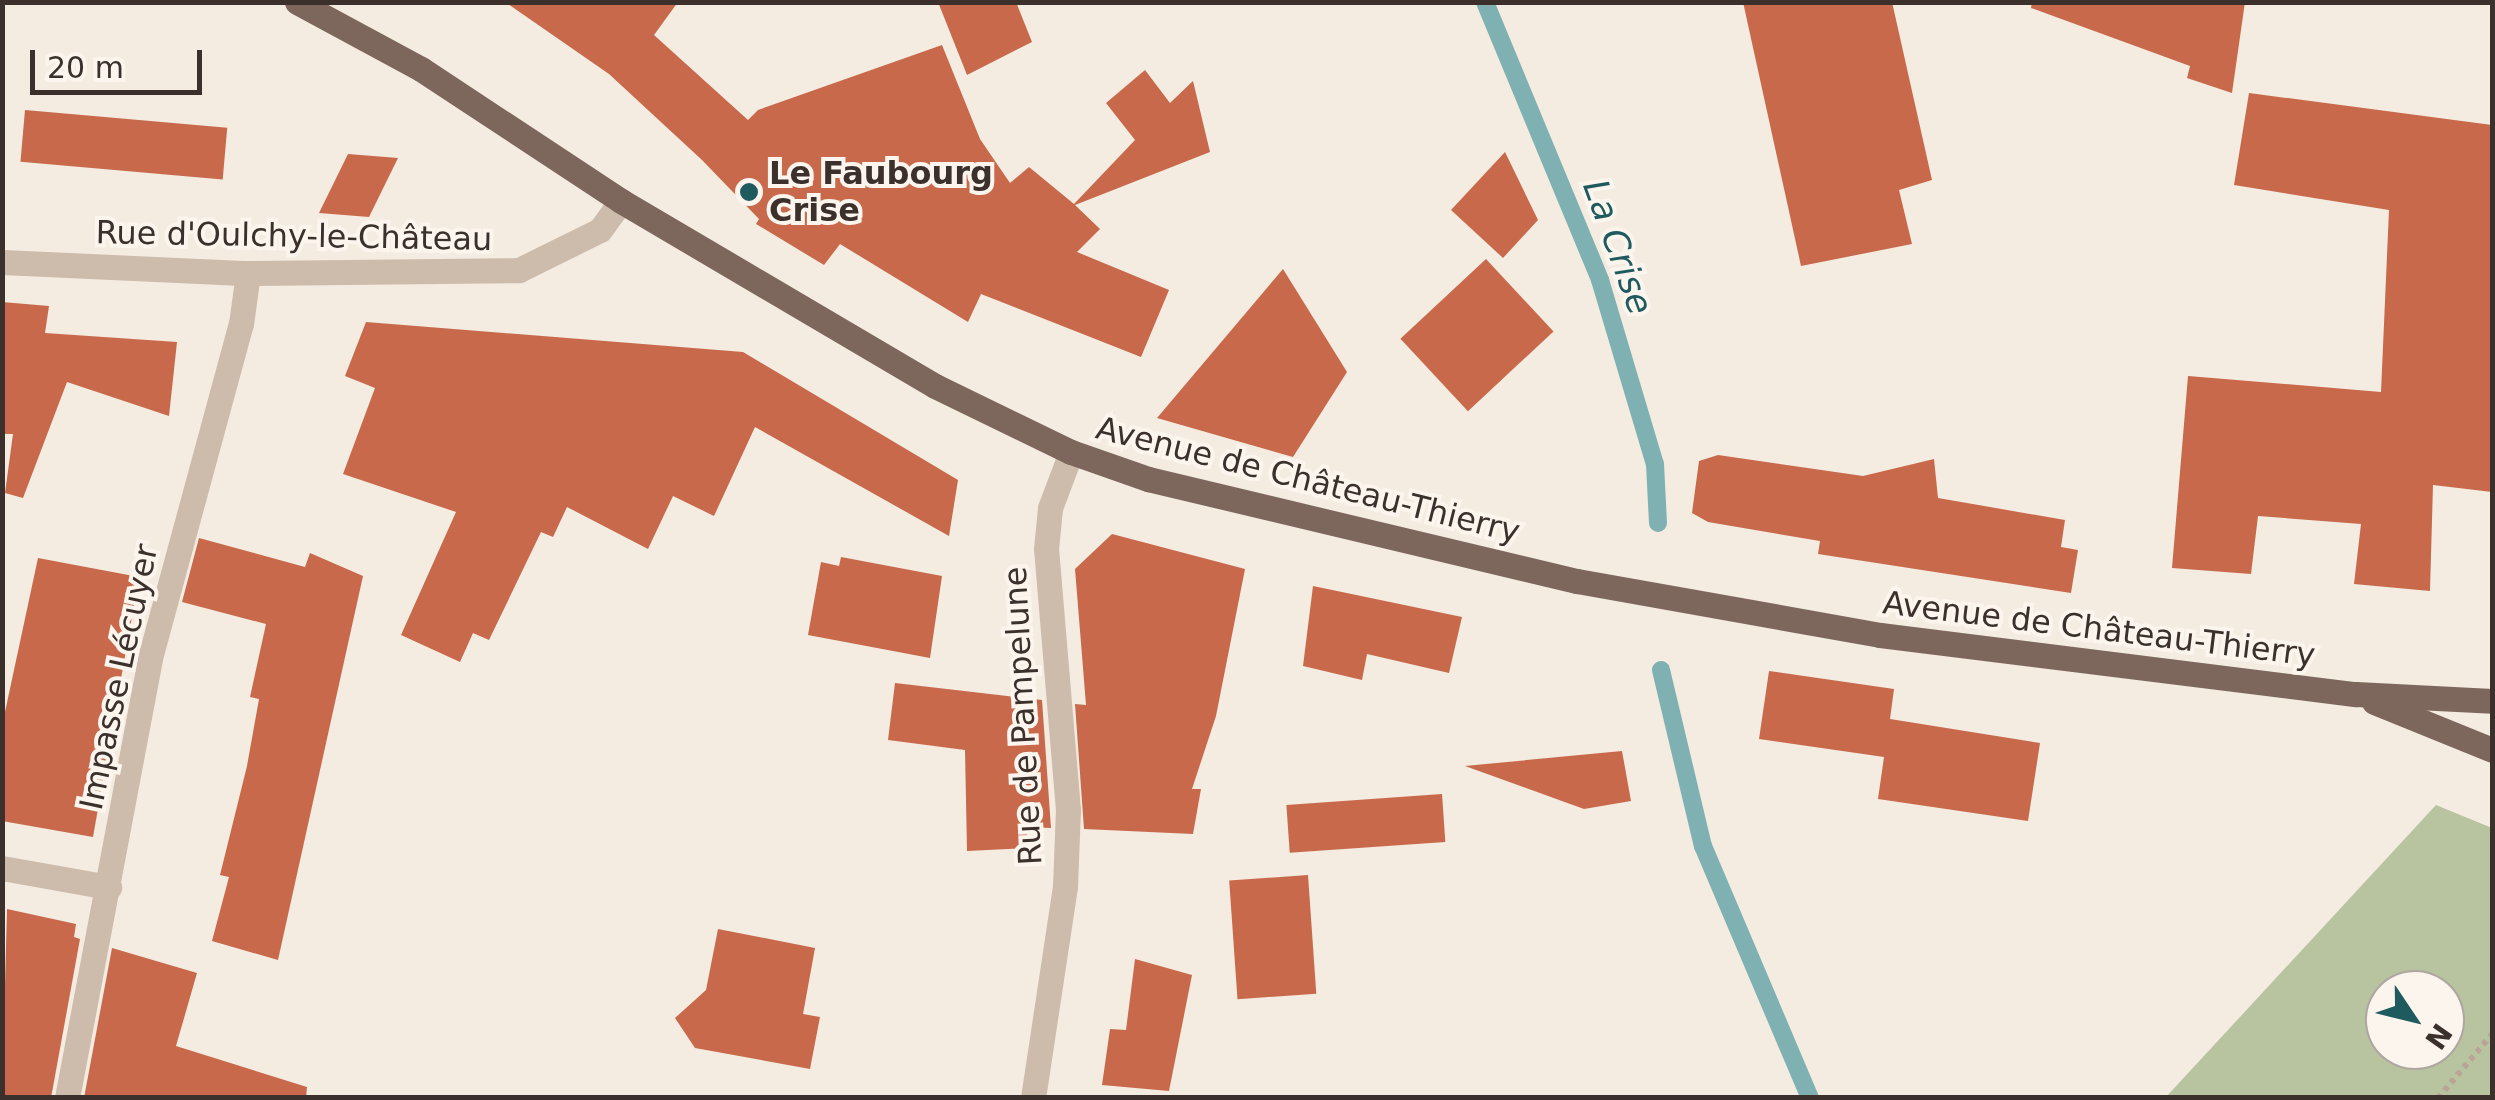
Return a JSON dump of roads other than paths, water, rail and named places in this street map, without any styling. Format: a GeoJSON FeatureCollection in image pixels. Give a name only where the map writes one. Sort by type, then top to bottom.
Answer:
{"type":"FeatureCollection","features":[{"type":"Feature","properties":{"kind":"main road","name":"Avenue de Château-Thierry"},"geometry":{"type":"LineString","coordinates":[[297,2],[420,69],[621,201],[935,386],[1070,452],[1148,479],[1577,580],[1730,609],[1880,635],[2356,694]]}},
{"type":"Feature","properties":{"kind":"main road"},"geometry":{"type":"LineString","coordinates":[[2356,694],[2492,702]]}},
{"type":"Feature","properties":{"kind":"main road"},"geometry":{"type":"LineString","coordinates":[[2356,694],[2492,750]]}},
{"type":"Feature","properties":{"kind":"street","name":"Rue d'Oulchy-le-Château"},"geometry":{"type":"LineString","coordinates":[[2,262],[248,273],[519,270],[600,230],[621,201]]}},
{"type":"Feature","properties":{"kind":"street","name":"Impasse Lécuyer"},"geometry":{"type":"LineString","coordinates":[[68,1098],[150,658],[241,324],[248,273]]}},
{"type":"Feature","properties":{"kind":"street","name":"Rue de Pampelune"},"geometry":{"type":"LineString","coordinates":[[1034,1098],[1065,887],[1068,810],[1046,549],[1050,508],[1070,452]]}},
{"type":"Feature","properties":{"kind":"street"},"geometry":{"type":"LineString","coordinates":[[2,868],[109,887]]}},
{"type":"Feature","properties":{"kind":"waterway","name":"La Crise"},"geometry":{"type":"LineString","coordinates":[[1485,2],[1600,280],[1655,464],[1658,523]]}},
{"type":"Feature","properties":{"kind":"waterway","name":"La Crise"},"geometry":{"type":"LineString","coordinates":[[1661,670],[1703,846],[1810,1098]]}},
{"type":"Feature","properties":{"kind":"place","name":"Le Faubourg Crise"},"geometry":{"type":"Point","coordinates":[749,192]}}]}
